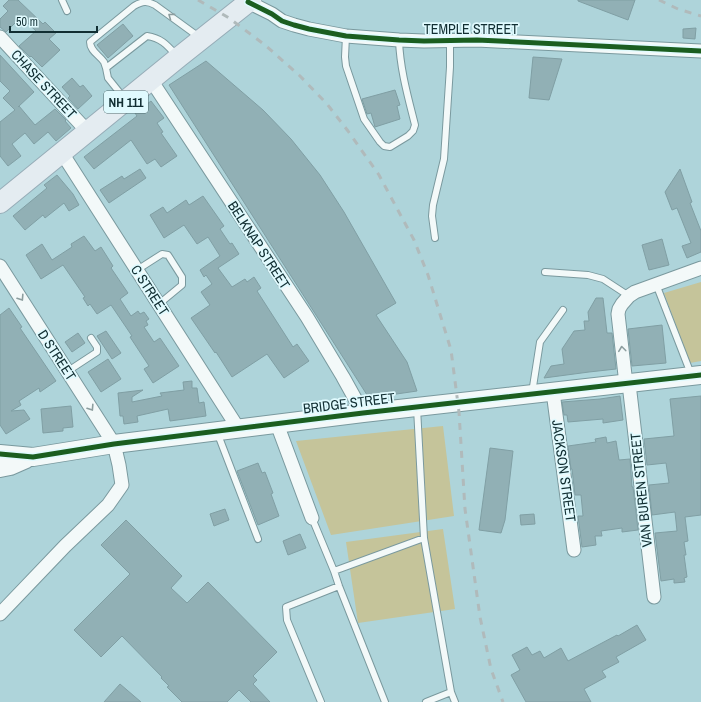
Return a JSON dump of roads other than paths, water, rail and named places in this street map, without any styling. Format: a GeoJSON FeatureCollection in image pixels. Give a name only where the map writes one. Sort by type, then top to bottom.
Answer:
{"type":"FeatureCollection","features":[{"type":"Feature","properties":{"kind":"main road","name":"NH 111"},"geometry":{"type":"LineString","coordinates":[[0,203],[250,1]]}},
{"type":"Feature","properties":{"kind":"street","name":"TEMPLE STREET"},"geometry":{"type":"LineString","coordinates":[[250,1],[282,21],[309,29],[346,36],[399,40],[530,42],[701,51]]}},
{"type":"Feature","properties":{"kind":"street","name":"CHASE STREET"},"geometry":{"type":"LineString","coordinates":[[0,37],[88,132]]}},
{"type":"Feature","properties":{"kind":"street","name":"BELKNAP STREET"},"geometry":{"type":"LineString","coordinates":[[151,80],[307,317],[343,377],[362,413]]}},
{"type":"Feature","properties":{"kind":"street","name":"C STREET"},"geometry":{"type":"LineString","coordinates":[[62,153],[238,428]]}},
{"type":"Feature","properties":{"kind":"street","name":"D STREET"},"geometry":{"type":"LineString","coordinates":[[0,266],[114,444],[122,485],[108,505],[65,546],[0,614]]}},
{"type":"Feature","properties":{"kind":"street"},"geometry":{"type":"LineString","coordinates":[[629,296],[635,292],[701,268]]}},
{"type":"Feature","properties":{"kind":"street","name":"VAN BUREN STREET"},"geometry":{"type":"LineString","coordinates":[[629,296],[619,309],[618,314],[654,597]]}},
{"type":"Feature","properties":{"kind":"street","name":"BRIDGE STREET"},"geometry":{"type":"LineString","coordinates":[[0,468],[10,466],[33,457],[114,444],[362,413],[628,384],[696,375]]}},
{"type":"Feature","properties":{"kind":"street","name":"JACKSON STREET"},"geometry":{"type":"LineString","coordinates":[[553,392],[574,550]]}},
{"type":"Feature","properties":{"kind":"street"},"geometry":{"type":"LineString","coordinates":[[277,424],[312,518]]}},
{"type":"Feature","properties":{"kind":"street","name":"BRIDGE STREET"},"geometry":{"type":"LineString","coordinates":[[0,454],[33,457]]}},
{"type":"Feature","properties":{"kind":"lane"},"geometry":{"type":"LineString","coordinates":[[62,0],[67,11]]}},
{"type":"Feature","properties":{"kind":"lane"},"geometry":{"type":"LineString","coordinates":[[126,101],[108,78],[104,62],[93,50],[90,42],[134,6],[145,1],[150,2],[202,39]]}},
{"type":"Feature","properties":{"kind":"lane"},"geometry":{"type":"LineString","coordinates":[[106,68],[147,36],[154,37],[167,44],[179,58]]}},
{"type":"Feature","properties":{"kind":"lane"},"geometry":{"type":"LineString","coordinates":[[346,36],[346,66],[364,119],[384,146],[390,146],[408,136],[413,131],[415,124],[399,54],[399,40]]}},
{"type":"Feature","properties":{"kind":"lane"},"geometry":{"type":"LineString","coordinates":[[435,238],[432,216],[433,205],[444,159],[450,83],[450,40]]}},
{"type":"Feature","properties":{"kind":"lane"},"geometry":{"type":"LineString","coordinates":[[137,270],[162,254],[168,255],[182,277],[182,286],[159,304]]}},
{"type":"Feature","properties":{"kind":"lane"},"geometry":{"type":"LineString","coordinates":[[546,272],[588,275],[603,279],[629,296]]}},
{"type":"Feature","properties":{"kind":"lane"},"geometry":{"type":"LineString","coordinates":[[656,284],[696,375]]}},
{"type":"Feature","properties":{"kind":"lane"},"geometry":{"type":"LineString","coordinates":[[532,394],[540,342],[563,310]]}},
{"type":"Feature","properties":{"kind":"lane"},"geometry":{"type":"LineString","coordinates":[[68,371],[97,352],[97,347],[91,338]]}},
{"type":"Feature","properties":{"kind":"lane"},"geometry":{"type":"LineString","coordinates":[[417,407],[424,538],[451,692],[455,702]]}},
{"type":"Feature","properties":{"kind":"lane"},"geometry":{"type":"LineString","coordinates":[[216,431],[258,539]]}},
{"type":"Feature","properties":{"kind":"lane"},"geometry":{"type":"LineString","coordinates":[[312,518],[385,702]]}},
{"type":"Feature","properties":{"kind":"lane"},"geometry":{"type":"LineString","coordinates":[[334,571],[424,538]]}},
{"type":"Feature","properties":{"kind":"lane"},"geometry":{"type":"LineString","coordinates":[[321,702],[287,620],[286,607],[339,586]]}},
{"type":"Feature","properties":{"kind":"lane"},"geometry":{"type":"LineString","coordinates":[[426,702],[451,692]]}},
{"type":"Feature","properties":{"kind":"railway"},"geometry":{"type":"LineString","coordinates":[[198,0],[229,18],[265,45],[300,76],[327,104],[379,175],[414,240],[428,275],[451,350],[459,412],[465,509],[480,617],[491,669],[503,702]]}},
{"type":"Feature","properties":{"kind":"railway"},"geometry":{"type":"LineString","coordinates":[[659,0],[678,9],[701,16]]}}]}
